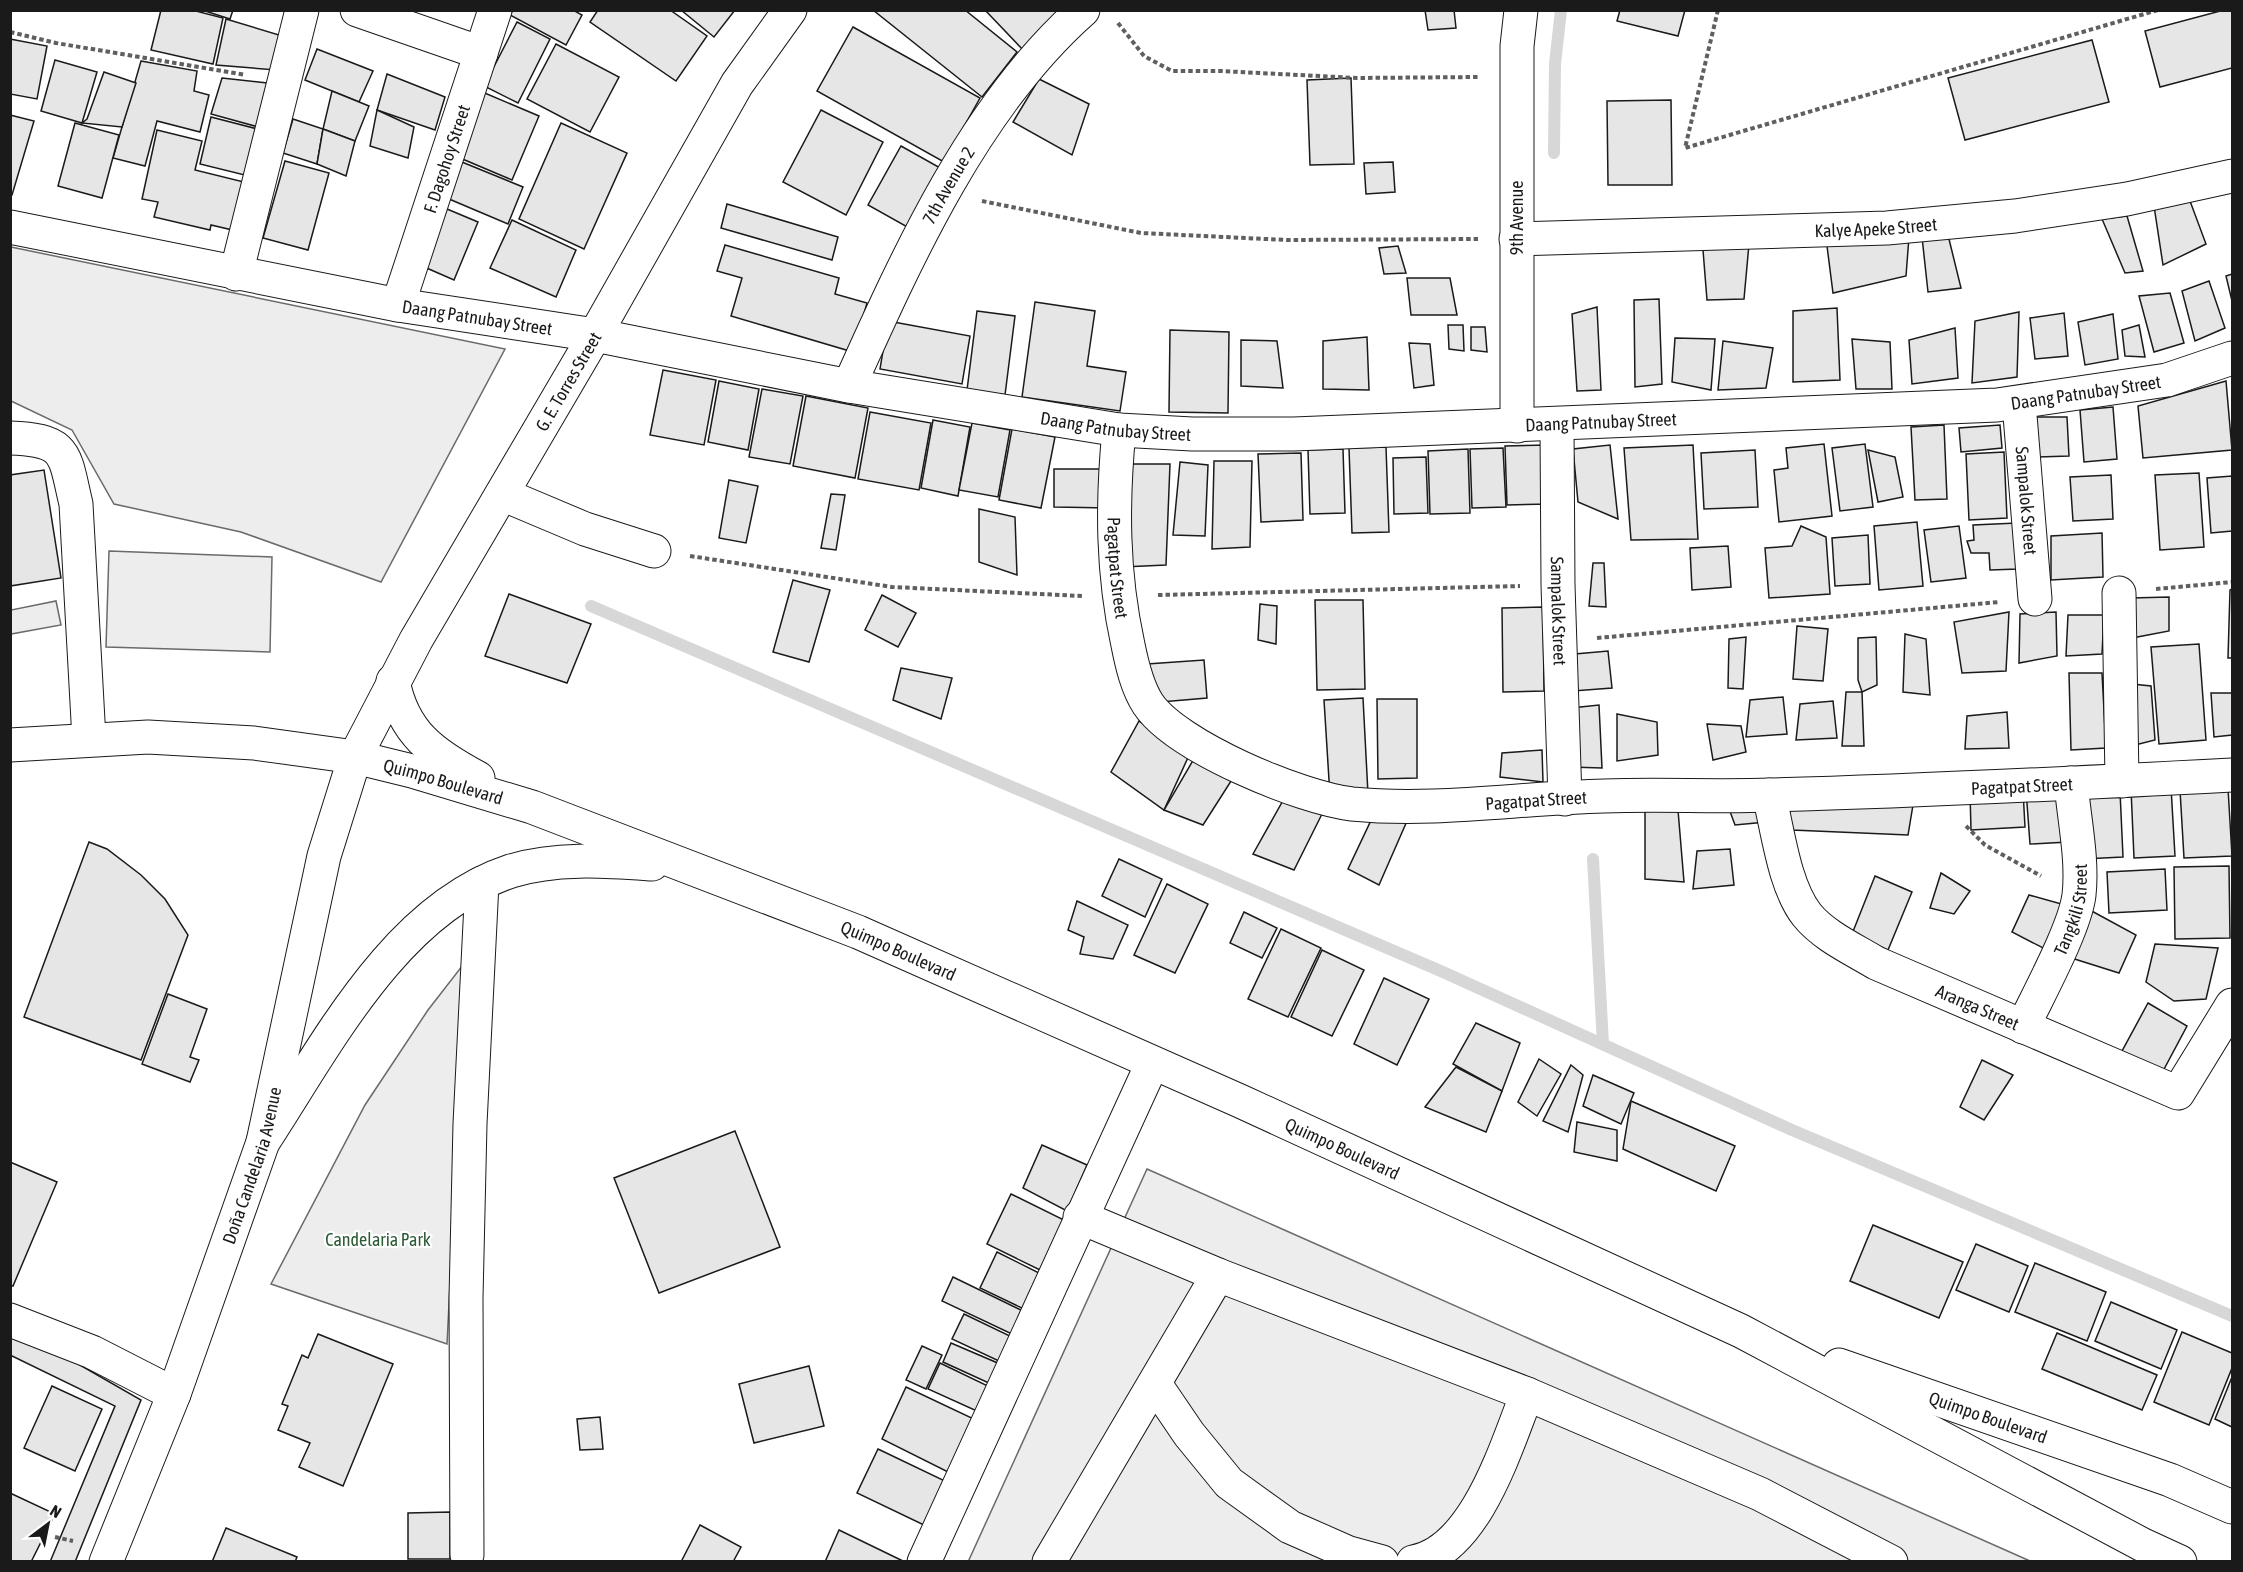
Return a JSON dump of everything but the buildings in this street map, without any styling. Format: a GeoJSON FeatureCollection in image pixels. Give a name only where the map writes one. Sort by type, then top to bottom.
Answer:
{"type":"FeatureCollection","features":[{"type":"Feature","properties":{"kind":"street"},"geometry":{"type":"LineString","coordinates":[[237,274],[302,10]]}},
{"type":"Feature","properties":{"kind":"street"},"geometry":{"type":"LineString","coordinates":[[357,10],[482,53]]}},
{"type":"Feature","properties":{"kind":"street","name":"F. Dagohoy Street"},"geometry":{"type":"LineString","coordinates":[[398,305],[495,10]]}},
{"type":"Feature","properties":{"kind":"street","name":"G. E. Torres Street"},"geometry":{"type":"LineString","coordinates":[[355,757],[393,681],[595,335],[737,84],[790,10]]}},
{"type":"Feature","properties":{"kind":"street","name":"7th Avenue 2"},"geometry":{"type":"LineString","coordinates":[[849,386],[897,279],[943,193],[1007,96],[1043,50],[1083,10]]}},
{"type":"Feature","properties":{"kind":"street","name":"9th Avenue"},"geometry":{"type":"LineString","coordinates":[[1517,426],[1516,45],[1521,10]]}},
{"type":"Feature","properties":{"kind":"street","name":"Kalye Apeke Street"},"geometry":{"type":"LineString","coordinates":[[1516,239],[1887,228],[2015,216],[2127,199],[2232,176]]}},
{"type":"Feature","properties":{"kind":"street","name":"Daang Patnubay Street"},"geometry":{"type":"LineString","coordinates":[[10,227],[398,305],[595,335],[849,386],[1119,430],[1192,434],[1294,434],[1557,425],[2019,403],[2167,380],[2232,358]]}},
{"type":"Feature","properties":{"kind":"street","name":"Sampalok Street"},"geometry":{"type":"LineString","coordinates":[[2019,403],[2035,599]]}},
{"type":"Feature","properties":{"kind":"street","name":"Sampalok Street"},"geometry":{"type":"LineString","coordinates":[[1557,425],[1565,799]]}},
{"type":"Feature","properties":{"kind":"street","name":"Pagatpat Street"},"geometry":{"type":"LineString","coordinates":[[1119,430],[1113,491],[1117,598],[1133,671],[1148,704],[1169,726],[1207,751],[1248,771],[1349,804],[1421,806],[1601,796],[1769,795],[2232,775]]}},
{"type":"Feature","properties":{"kind":"street"},"geometry":{"type":"LineString","coordinates":[[10,438],[40,439],[51,443],[60,451],[67,469],[75,504],[89,739]]}},
{"type":"Feature","properties":{"kind":"street"},"geometry":{"type":"LineString","coordinates":[[502,494],[585,529],[654,551]]}},
{"type":"Feature","properties":{"kind":"street"},"geometry":{"type":"LineString","coordinates":[[2119,593],[2122,781]]}},
{"type":"Feature","properties":{"kind":"street"},"geometry":{"type":"LineString","coordinates":[[393,681],[399,708],[406,722],[427,744],[463,770],[532,807]]}},
{"type":"Feature","properties":{"kind":"street","name":"Quimpo Boulevard"},"geometry":{"type":"LineString","coordinates":[[10,745],[89,739],[213,739],[355,757],[412,771],[532,807],[858,933],[1251,1106],[1741,1331],[2143,1545],[2181,1562]]}},
{"type":"Feature","properties":{"kind":"street","name":"Doña Candelaria Avenue"},"geometry":{"type":"LineString","coordinates":[[106,1562],[174,1394],[263,1142],[324,856],[355,757]]}},
{"type":"Feature","properties":{"kind":"street","name":"Tangkili Street"},"geometry":{"type":"LineString","coordinates":[[2023,1027],[2067,931],[2079,897],[2080,879],[2071,783]]}},
{"type":"Feature","properties":{"kind":"street","name":"Aranga Street"},"geometry":{"type":"LineString","coordinates":[[1769,795],[1792,889],[1808,916],[1839,941],[1876,963],[2178,1093],[2232,1005]]}},
{"type":"Feature","properties":{"kind":"street"},"geometry":{"type":"LineString","coordinates":[[263,1142],[360,995],[392,953],[427,919],[463,893],[512,871],[574,862],[684,867]]}},
{"type":"Feature","properties":{"kind":"street"},"geometry":{"type":"LineString","coordinates":[[467,1555],[466,1298],[469,1136],[482,883]]}},
{"type":"Feature","properties":{"kind":"street"},"geometry":{"type":"LineString","coordinates":[[924,1562],[1152,1064]]}},
{"type":"Feature","properties":{"kind":"street"},"geometry":{"type":"LineString","coordinates":[[1080,1217],[1218,1275],[1527,1394],[1760,1494],[1891,1562]]}},
{"type":"Feature","properties":{"kind":"street"},"geometry":{"type":"LineString","coordinates":[[1049,1562],[1218,1275]]}},
{"type":"Feature","properties":{"kind":"street"},"geometry":{"type":"LineString","coordinates":[[10,1320],[92,1352],[174,1394]]}},
{"type":"Feature","properties":{"kind":"street","name":"Quimpo Boulevard"},"geometry":{"type":"LineString","coordinates":[[1741,1331],[2170,1480],[2232,1507]]}},
{"type":"Feature","properties":{"kind":"street"},"geometry":{"type":"LineString","coordinates":[[1155,1384],[1189,1434],[1229,1483],[1290,1527],[1349,1553],[1382,1562]]}},
{"type":"Feature","properties":{"kind":"street"},"geometry":{"type":"LineString","coordinates":[[1413,1562],[1428,1559],[1462,1531],[1486,1491],[1527,1394]]}},
{"type":"Feature","properties":{"kind":"path"},"geometry":{"type":"LineString","coordinates":[[1718,10],[1685,148],[2158,10]]}},
{"type":"Feature","properties":{"kind":"path"},"geometry":{"type":"LineString","coordinates":[[1115,20],[1144,56],[1172,71],[1221,71],[1357,78],[1517,77]]}},
{"type":"Feature","properties":{"kind":"path"},"geometry":{"type":"LineString","coordinates":[[10,32],[68,45],[284,80]]}},
{"type":"Feature","properties":{"kind":"path"},"geometry":{"type":"LineString","coordinates":[[943,193],[1141,233],[1287,240],[1516,239]]}},
{"type":"Feature","properties":{"kind":"path"},"geometry":{"type":"LineString","coordinates":[[2119,593],[2232,582]]}},
{"type":"Feature","properties":{"kind":"path"},"geometry":{"type":"LineString","coordinates":[[1560,641],[2035,599]]}},
{"type":"Feature","properties":{"kind":"path"},"geometry":{"type":"LineString","coordinates":[[1927,788],[1984,845],[2079,897]]}},
{"type":"Feature","properties":{"kind":"path"},"geometry":{"type":"LineString","coordinates":[[55,1537],[72,1543],[77,1532]]}},
{"type":"Feature","properties":{"kind":"shaded area"},"geometry":{"type":"Polygon","coordinates":[[[10,247],[505,349],[381,582],[241,532],[114,504],[72,430],[11,401],[10,247]]]}},
{"type":"Feature","properties":{"kind":"shaded area"},"geometry":{"type":"Polygon","coordinates":[[[109,551],[272,557],[270,652],[106,647],[109,551]]]}},
{"type":"Feature","properties":{"kind":"shaded area"},"geometry":{"type":"Polygon","coordinates":[[[56,601],[61,625],[11,634],[11,610],[56,601]]]}},
{"type":"Feature","properties":{"kind":"shaded area","name":"Candelaria Park"},"geometry":{"type":"Polygon","coordinates":[[[466,961],[447,1344],[271,1284],[365,1105],[428,1010],[466,961]]]}},
{"type":"Feature","properties":{"kind":"shaded area"},"geometry":{"type":"Polygon","coordinates":[[[1147,1169],[2030,1561],[968,1562],[1147,1169]]]}},
{"type":"Feature","properties":{"kind":"waterway"},"geometry":{"type":"LineString","coordinates":[[1554,153],[1555,64],[1561,10]]}},
{"type":"Feature","properties":{"kind":"waterway"},"geometry":{"type":"LineString","coordinates":[[591,606],[1443,972],[1792,1130],[2232,1316]]}},
{"type":"Feature","properties":{"kind":"waterway"},"geometry":{"type":"LineString","coordinates":[[1593,859],[1603,1044]]}}]}
